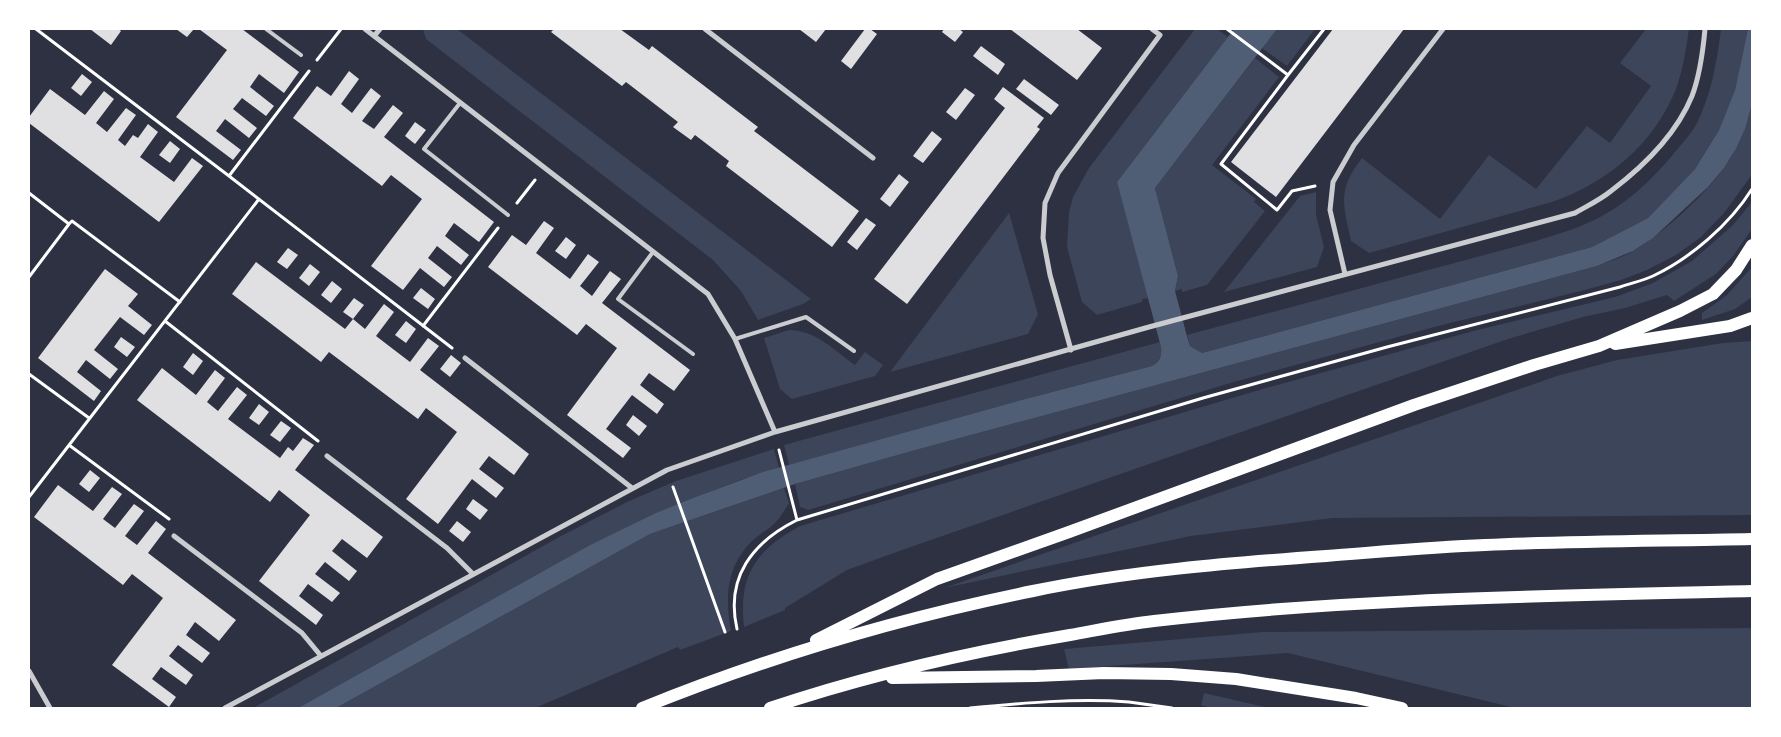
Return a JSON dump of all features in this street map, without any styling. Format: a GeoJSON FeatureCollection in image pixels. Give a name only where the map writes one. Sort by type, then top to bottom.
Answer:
{"type":"FeatureCollection","features":[{"type":"Feature","properties":{"kind":"main road"},"geometry":{"type":"LineString","coordinates":[[789,654],[937,579],[1414,405],[1534,365],[1599,346],[1680,311],[1713,294],[1736,270],[1752,245]]}},
{"type":"Feature","properties":{"kind":"main road"},"geometry":{"type":"LineString","coordinates":[[1599,346],[1730,326],[1752,318]]}},
{"type":"Feature","properties":{"kind":"main road"},"geometry":{"type":"LineString","coordinates":[[642,708],[789,654],[937,613],[1017,594],[1145,573],[1249,562],[1485,545],[1749,539]]}},
{"type":"Feature","properties":{"kind":"main road"},"geometry":{"type":"LineString","coordinates":[[770,708],[869,678],[946,659],[1039,640],[1152,621],[1298,607],[1416,600],[1749,591]]}},
{"type":"Feature","properties":{"kind":"main road"},"geometry":{"type":"LineString","coordinates":[[869,678],[1036,676],[1104,673],[1171,674],[1236,678],[1356,698],[1402,708]]}},
{"type":"Feature","properties":{"kind":"street"},"geometry":{"type":"LineString","coordinates":[[364,29],[708,294],[735,339],[775,432]]}},
{"type":"Feature","properties":{"kind":"street"},"geometry":{"type":"LineString","coordinates":[[374,36],[380,29]]}},
{"type":"Feature","properties":{"kind":"street"},"geometry":{"type":"LineString","coordinates":[[705,29],[873,158]]}},
{"type":"Feature","properties":{"kind":"street"},"geometry":{"type":"LineString","coordinates":[[1071,350],[1050,275],[1043,238],[1045,203],[1058,173],[1160,35],[1152,29]]}},
{"type":"Feature","properties":{"kind":"street"},"geometry":{"type":"LineString","coordinates":[[1345,274],[1330,210],[1333,182],[1354,145],[1443,29]]}},
{"type":"Feature","properties":{"kind":"street"},"geometry":{"type":"LineString","coordinates":[[225,708],[667,470],[775,432],[1189,316],[1575,213],[1610,192],[1661,146],[1679,121],[1692,96],[1698,73],[1705,29]]}},
{"type":"Feature","properties":{"kind":"street"},"geometry":{"type":"LineString","coordinates":[[465,358],[632,488]]}},
{"type":"Feature","properties":{"kind":"street"},"geometry":{"type":"LineString","coordinates":[[327,456],[447,548],[473,574]]}},
{"type":"Feature","properties":{"kind":"street"},"geometry":{"type":"LineString","coordinates":[[174,536],[302,633],[321,656]]}},
{"type":"Feature","properties":{"kind":"street"},"geometry":{"type":"LineString","coordinates":[[29,671],[50,708]]}},
{"type":"Feature","properties":{"kind":"lane"},"geometry":{"type":"LineString","coordinates":[[266,29],[302,55]]}},
{"type":"Feature","properties":{"kind":"lane"},"geometry":{"type":"LineString","coordinates":[[460,103],[424,150],[508,215]]}},
{"type":"Feature","properties":{"kind":"lane"},"geometry":{"type":"LineString","coordinates":[[654,252],[618,299],[692,354]]}},
{"type":"Feature","properties":{"kind":"lane"},"geometry":{"type":"LineString","coordinates":[[735,339],[806,317],[854,351]]}},
{"type":"Feature","properties":{"kind":"path"},"geometry":{"type":"LineString","coordinates":[[36,29],[465,358]]}},
{"type":"Feature","properties":{"kind":"path"},"geometry":{"type":"LineString","coordinates":[[229,176],[341,29]]}},
{"type":"Feature","properties":{"kind":"path"},"geometry":{"type":"LineString","coordinates":[[1227,29],[1288,75]]}},
{"type":"Feature","properties":{"kind":"path"},"geometry":{"type":"LineString","coordinates":[[1324,29],[1221,164],[1277,210],[1292,190],[1333,182]]}},
{"type":"Feature","properties":{"kind":"path"},"geometry":{"type":"LineString","coordinates":[[423,326],[544,168]]}},
{"type":"Feature","properties":{"kind":"path"},"geometry":{"type":"LineString","coordinates":[[737,628],[733,613],[738,582],[743,567],[766,538],[778,529],[797,520],[1203,398],[1653,276],[1693,252],[1723,226],[1752,189]]}},
{"type":"Feature","properties":{"kind":"path"},"geometry":{"type":"LineString","coordinates":[[29,193],[69,224]]}},
{"type":"Feature","properties":{"kind":"path"},"geometry":{"type":"LineString","coordinates":[[29,497],[259,199]]}},
{"type":"Feature","properties":{"kind":"path"},"geometry":{"type":"LineString","coordinates":[[29,277],[72,221],[180,302]]}},
{"type":"Feature","properties":{"kind":"path"},"geometry":{"type":"LineString","coordinates":[[165,321],[317,440],[327,456]]}},
{"type":"Feature","properties":{"kind":"path"},"geometry":{"type":"LineString","coordinates":[[29,374],[89,418]]}},
{"type":"Feature","properties":{"kind":"path"},"geometry":{"type":"LineString","coordinates":[[69,445],[171,521],[174,536]]}},
{"type":"Feature","properties":{"kind":"path"},"geometry":{"type":"LineString","coordinates":[[782,462],[797,520]]}},
{"type":"Feature","properties":{"kind":"path"},"geometry":{"type":"LineString","coordinates":[[678,500],[725,632]]}},
{"type":"Feature","properties":{"kind":"path"},"geometry":{"type":"LineString","coordinates":[[970,708],[1023,703],[1077,702],[1129,702],[1172,708]]}},
{"type":"Feature","properties":{"kind":"shaded area"},"geometry":{"type":"Polygon","coordinates":[[[423,29],[457,29],[811,299],[803,304],[758,320],[741,291],[713,260],[426,39],[423,29]]]}},
{"type":"Feature","properties":{"kind":"shaded area"},"geometry":{"type":"Polygon","coordinates":[[[1195,29],[1217,29],[1228,37],[1117,182],[1149,298],[1142,299],[1142,302],[1097,315],[1082,302],[1067,247],[1069,212],[1073,197],[1089,168],[1195,29]]]}},
{"type":"Feature","properties":{"kind":"shaded area"},"geometry":{"type":"Polygon","coordinates":[[[1234,29],[1277,29],[1155,188],[1178,276],[1175,291],[1188,340],[1190,346],[1202,353],[1592,247],[1648,218],[1695,169],[1719,130],[1735,90],[1748,29],[1752,29],[1752,104],[1745,129],[1736,149],[1724,168],[1708,187],[1653,238],[1633,251],[1597,266],[795,484],[650,534],[336,708],[298,708],[588,546],[656,513],[698,496],[763,472],[1155,364],[1160,358],[1161,347],[1117,182],[1234,29]]]}},
{"type":"Feature","properties":{"kind":"shaded area"},"geometry":{"type":"Polygon","coordinates":[[[1277,29],[1315,29],[1287,66],[1262,48],[1277,29]]]}},
{"type":"Feature","properties":{"kind":"shaded area"},"geometry":{"type":"Polygon","coordinates":[[[1646,29],[1689,29],[1681,74],[1667,109],[1655,127],[1642,144],[1610,172],[1572,194],[1552,202],[1369,253],[1351,241],[1344,207],[1345,189],[1354,169],[1362,158],[1440,219],[1489,155],[1536,189],[1587,126],[1610,143],[1651,86],[1620,63],[1646,29]]]}},
{"type":"Feature","properties":{"kind":"shaded area"},"geometry":{"type":"Polygon","coordinates":[[[1721,29],[1748,29],[1735,90],[1719,130],[1695,169],[1648,218],[1592,247],[1202,353],[1190,346],[1187,335],[1536,241],[1577,228],[1603,216],[1647,183],[1689,136],[1696,125],[1706,102],[1713,78],[1721,29]]]}},
{"type":"Feature","properties":{"kind":"shaded area"},"geometry":{"type":"Polygon","coordinates":[[[1255,58],[1279,77],[1212,165],[1256,199],[1254,202],[1265,211],[1207,285],[1182,292],[1182,289],[1175,291],[1178,276],[1155,188],[1255,58]]]}},
{"type":"Feature","properties":{"kind":"shaded area"},"geometry":{"type":"Polygon","coordinates":[[[1752,104],[1751,176],[1724,213],[1701,237],[1676,255],[1647,270],[1621,280],[1585,290],[1438,326],[1234,382],[808,510],[800,507],[795,484],[1597,266],[1622,257],[1663,230],[1692,204],[1719,175],[1739,142],[1752,104]]]}},
{"type":"Feature","properties":{"kind":"shaded area"},"geometry":{"type":"Polygon","coordinates":[[[1316,192],[1316,215],[1324,247],[1317,267],[1224,292],[1300,196],[1316,192]]]}},
{"type":"Feature","properties":{"kind":"shaded area"},"geometry":{"type":"Polygon","coordinates":[[[1752,202],[1752,229],[1733,256],[1716,274],[1674,301],[1667,295],[1508,339],[905,549],[847,570],[785,608],[785,610],[744,627],[744,593],[747,579],[753,566],[772,545],[800,526],[1266,388],[1477,330],[1615,297],[1653,283],[1692,261],[1733,225],[1752,202]]]}},
{"type":"Feature","properties":{"kind":"shaded area"},"geometry":{"type":"Polygon","coordinates":[[[1009,213],[1038,314],[1028,334],[890,372],[1009,213]]]}},
{"type":"Feature","properties":{"kind":"shaded area"},"geometry":{"type":"Polygon","coordinates":[[[1752,267],[1752,297],[1735,309],[1702,320],[1702,313],[1727,295],[1752,267]]]}},
{"type":"Feature","properties":{"kind":"shaded area"},"geometry":{"type":"Polygon","coordinates":[[[789,330],[807,333],[816,337],[855,365],[865,352],[883,365],[875,376],[792,399],[780,389],[764,338],[789,330]]]}},
{"type":"Feature","properties":{"kind":"shaded area"},"geometry":{"type":"Polygon","coordinates":[[[1752,341],[1752,515],[1332,518],[1191,536],[944,588],[1557,376],[1617,360],[1723,343],[1752,341]]]}},
{"type":"Feature","properties":{"kind":"shaded area"},"geometry":{"type":"Polygon","coordinates":[[[1160,342],[1160,356],[1152,366],[789,465],[784,445],[1160,342]]]}},
{"type":"Feature","properties":{"kind":"shaded area"},"geometry":{"type":"Polygon","coordinates":[[[774,449],[779,468],[698,496],[588,546],[298,708],[253,708],[561,536],[629,501],[676,481],[774,449]]]}},
{"type":"Feature","properties":{"kind":"shaded area"},"geometry":{"type":"Polygon","coordinates":[[[784,488],[789,503],[776,522],[755,538],[743,551],[732,572],[728,595],[731,631],[680,650],[678,647],[535,708],[336,708],[650,534],[784,488]]]}},
{"type":"Feature","properties":{"kind":"shaded area"},"geometry":{"type":"Polygon","coordinates":[[[1752,628],[1752,708],[1515,708],[1288,653],[1069,669],[1064,649],[1263,632],[1752,628]]]}},
{"type":"Feature","properties":{"kind":"shaded area"},"geometry":{"type":"Polygon","coordinates":[[[1204,693],[1269,708],[1211,708],[1201,705],[1204,693]]]}},
{"type":"Feature","properties":{"kind":"building"},"geometry":{"type":"Polygon","coordinates":[[[90,29],[118,29],[121,31],[111,45],[90,29]]]}},
{"type":"Feature","properties":{"kind":"building"},"geometry":{"type":"Polygon","coordinates":[[[176,29],[194,29],[187,37],[176,29]]]}},
{"type":"Feature","properties":{"kind":"building"},"geometry":{"type":"Polygon","coordinates":[[[199,29],[242,29],[299,72],[284,93],[259,74],[250,87],[274,106],[266,116],[242,98],[233,109],[257,128],[249,138],[225,119],[216,131],[241,150],[233,160],[176,117],[227,50],[199,29]]]}},
{"type":"Feature","properties":{"kind":"building"},"geometry":{"type":"Polygon","coordinates":[[[554,29],[620,29],[649,50],[652,46],[758,127],[754,131],[859,211],[832,247],[726,166],[729,161],[695,135],[691,140],[673,127],[678,122],[626,82],[622,86],[551,32],[554,29]]]}},
{"type":"Feature","properties":{"kind":"building"},"geometry":{"type":"Polygon","coordinates":[[[799,29],[826,29],[816,42],[799,29]]]}},
{"type":"Feature","properties":{"kind":"building"},"geometry":{"type":"Polygon","coordinates":[[[865,29],[870,29],[877,34],[851,69],[841,61],[865,29]]]}},
{"type":"Feature","properties":{"kind":"building"},"geometry":{"type":"Polygon","coordinates":[[[944,29],[959,29],[963,32],[955,42],[942,32],[944,29]]]}},
{"type":"Feature","properties":{"kind":"building"},"geometry":{"type":"Polygon","coordinates":[[[1010,29],[1077,29],[1102,48],[1077,80],[1010,29]]]}},
{"type":"Feature","properties":{"kind":"building"},"geometry":{"type":"Polygon","coordinates":[[[1333,29],[1404,29],[1276,197],[1231,162],[1333,29]]]}},
{"type":"Feature","properties":{"kind":"building"},"geometry":{"type":"Polygon","coordinates":[[[981,46],[1005,64],[998,75],[973,56],[981,46]]]}},
{"type":"Feature","properties":{"kind":"building"},"geometry":{"type":"Polygon","coordinates":[[[349,71],[359,79],[341,104],[352,113],[371,88],[381,96],[362,121],[374,129],[393,105],[403,113],[384,137],[494,222],[479,242],[454,223],[445,236],[469,255],[461,265],[437,246],[428,258],[452,277],[444,287],[420,268],[403,290],[371,266],[422,199],[391,175],[382,186],[293,118],[317,86],[331,96],[349,71]]]}},
{"type":"Feature","properties":{"kind":"building"},"geometry":{"type":"Polygon","coordinates":[[[82,74],[92,82],[81,96],[71,88],[82,74]]]}},
{"type":"Feature","properties":{"kind":"building"},"geometry":{"type":"Polygon","coordinates":[[[1024,79],[1059,105],[1051,115],[1016,89],[1024,79]]]}},
{"type":"Feature","properties":{"kind":"building"},"geometry":{"type":"Polygon","coordinates":[[[1003,87],[1044,118],[1037,127],[1040,129],[907,304],[874,279],[1005,108],[994,99],[1003,87]]]}},
{"type":"Feature","properties":{"kind":"building"},"geometry":{"type":"Polygon","coordinates":[[[965,88],[975,95],[956,120],[946,112],[965,88]]]}},
{"type":"Feature","properties":{"kind":"building"},"geometry":{"type":"Polygon","coordinates":[[[50,89],[85,115],[104,91],[114,99],[96,123],[107,132],[126,108],[136,115],[118,140],[125,146],[133,135],[138,138],[148,124],[158,132],[140,157],[174,182],[192,158],[203,166],[159,222],[29,123],[29,117],[50,89]]]}},
{"type":"Feature","properties":{"kind":"building"},"geometry":{"type":"Polygon","coordinates":[[[415,122],[426,130],[415,144],[405,136],[415,122]]]}},
{"type":"Feature","properties":{"kind":"building"},"geometry":{"type":"Polygon","coordinates":[[[932,131],[942,139],[923,163],[913,156],[932,131]]]}},
{"type":"Feature","properties":{"kind":"building"},"geometry":{"type":"Polygon","coordinates":[[[170,141],[180,149],[170,163],[159,155],[170,141]]]}},
{"type":"Feature","properties":{"kind":"building"},"geometry":{"type":"Polygon","coordinates":[[[899,174],[909,182],[890,207],[880,199],[899,174]]]}},
{"type":"Feature","properties":{"kind":"building"},"geometry":{"type":"Polygon","coordinates":[[[866,218],[876,225],[857,250],[847,242],[866,218]]]}},
{"type":"Feature","properties":{"kind":"building"},"geometry":{"type":"Polygon","coordinates":[[[544,221],[554,228],[536,253],[570,279],[588,254],[599,262],[580,286],[592,296],[610,271],[621,279],[602,303],[690,370],[674,391],[649,373],[640,385],[664,404],[657,414],[632,395],[615,417],[606,429],[631,448],[623,458],[567,415],[617,348],[586,324],[577,335],[488,267],[512,235],[526,245],[544,221]]]}},
{"type":"Feature","properties":{"kind":"building"},"geometry":{"type":"Polygon","coordinates":[[[566,237],[576,245],[566,259],[555,251],[566,237]]]}},
{"type":"Feature","properties":{"kind":"building"},"geometry":{"type":"Polygon","coordinates":[[[288,248],[298,255],[287,269],[277,262],[288,248]]]}},
{"type":"Feature","properties":{"kind":"building"},"geometry":{"type":"Polygon","coordinates":[[[256,262],[345,329],[353,319],[365,329],[384,304],[394,312],[376,336],[410,362],[428,338],[439,346],[420,370],[529,454],[514,475],[489,456],[479,469],[504,488],[496,498],[472,479],[438,524],[406,499],[457,432],[426,408],[418,419],[329,352],[321,362],[232,294],[256,262]]]}},
{"type":"Feature","properties":{"kind":"building"},"geometry":{"type":"Polygon","coordinates":[[[310,264],[320,272],[309,286],[299,278],[310,264]]]}},
{"type":"Feature","properties":{"kind":"building"},"geometry":{"type":"Polygon","coordinates":[[[105,269],[138,294],[128,306],[152,325],[144,335],[120,317],[94,350],[118,369],[110,379],[86,360],[77,372],[101,391],[94,401],[38,358],[105,269]]]}},
{"type":"Feature","properties":{"kind":"building"},"geometry":{"type":"Polygon","coordinates":[[[332,281],[342,289],[331,303],[321,295],[332,281]]]}},
{"type":"Feature","properties":{"kind":"building"},"geometry":{"type":"Polygon","coordinates":[[[421,288],[435,299],[428,309],[413,298],[421,288]]]}},
{"type":"Feature","properties":{"kind":"building"},"geometry":{"type":"Polygon","coordinates":[[[354,298],[364,305],[353,319],[343,312],[354,298]]]}},
{"type":"Feature","properties":{"kind":"building"},"geometry":{"type":"Polygon","coordinates":[[[406,321],[416,329],[406,343],[395,335],[406,321]]]}},
{"type":"Feature","properties":{"kind":"building"},"geometry":{"type":"Polygon","coordinates":[[[121,337],[135,347],[127,357],[114,347],[121,337]]]}},
{"type":"Feature","properties":{"kind":"building"},"geometry":{"type":"Polygon","coordinates":[[[193,353],[203,361],[193,375],[183,367],[193,353]]]}},
{"type":"Feature","properties":{"kind":"building"},"geometry":{"type":"Polygon","coordinates":[[[451,355],[461,363],[450,377],[440,369],[451,355]]]}},
{"type":"Feature","properties":{"kind":"building"},"geometry":{"type":"Polygon","coordinates":[[[162,368],[196,395],[215,370],[225,378],[207,402],[218,411],[237,387],[247,395],[228,419],[280,458],[288,447],[293,451],[303,438],[314,445],[295,470],[383,537],[367,558],[342,539],[332,551],[357,571],[349,581],[325,562],[315,574],[340,593],[332,602],[308,584],[299,596],[323,615],[316,625],[259,581],[310,515],[279,490],[270,502],[137,400],[162,368]]]}},
{"type":"Feature","properties":{"kind":"building"},"geometry":{"type":"Polygon","coordinates":[[[259,404],[269,412],[259,425],[249,418],[259,404]]]}},
{"type":"Feature","properties":{"kind":"building"},"geometry":{"type":"Polygon","coordinates":[[[633,415],[647,426],[639,436],[626,425],[633,415]]]}},
{"type":"Feature","properties":{"kind":"building"},"geometry":{"type":"Polygon","coordinates":[[[281,421],[291,428],[280,442],[270,435],[281,421]]]}},
{"type":"Feature","properties":{"kind":"building"},"geometry":{"type":"Polygon","coordinates":[[[90,470],[100,478],[89,492],[79,484],[90,470]]]}},
{"type":"Feature","properties":{"kind":"building"},"geometry":{"type":"Polygon","coordinates":[[[58,485],[93,511],[112,487],[122,494],[103,519],[115,528],[134,504],[144,511],[125,536],[137,545],[156,521],[166,529],[148,553],[236,620],[219,641],[195,622],[186,635],[210,653],[202,663],[178,645],[169,656],[193,675],[186,685],[161,667],[152,679],[176,697],[169,707],[112,665],[163,598],[132,574],[123,585],[34,517],[58,485]]]}},
{"type":"Feature","properties":{"kind":"building"},"geometry":{"type":"Polygon","coordinates":[[[473,499],[488,510],[480,520],[466,509],[473,499]]]}},
{"type":"Feature","properties":{"kind":"building"},"geometry":{"type":"Polygon","coordinates":[[[457,521],[471,532],[463,542],[449,531],[457,521]]]}}]}
